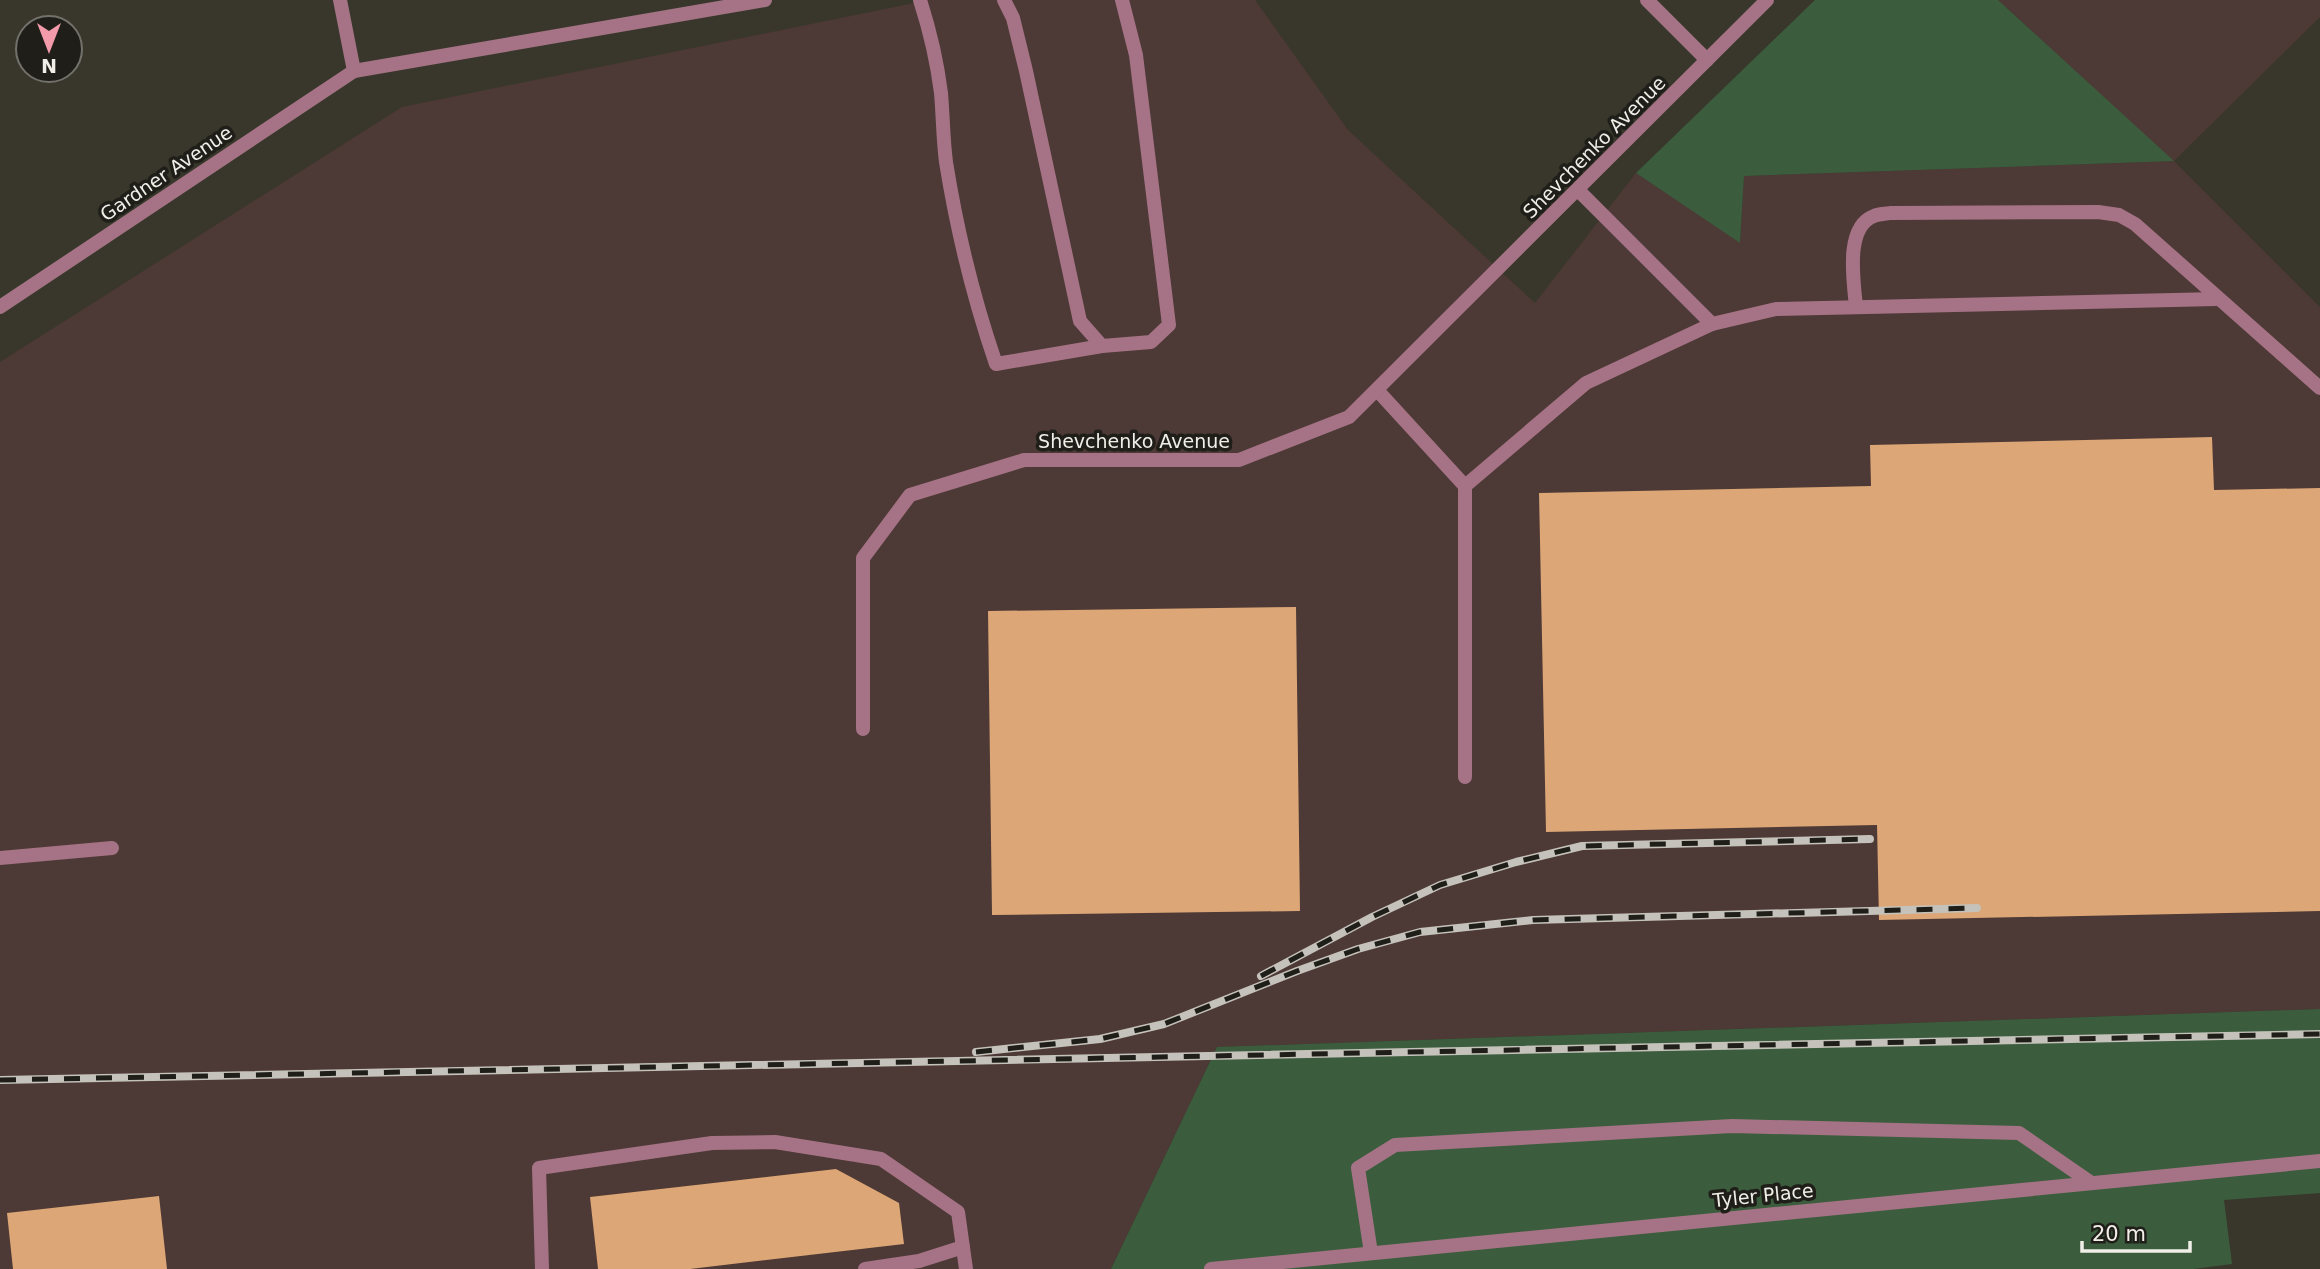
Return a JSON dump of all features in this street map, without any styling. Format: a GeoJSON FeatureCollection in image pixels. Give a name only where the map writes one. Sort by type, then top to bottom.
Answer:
{"type":"FeatureCollection","features":[{"type":"Feature","properties":{"kind":"street"},"geometry":{"type":"LineString","coordinates":[[340,0],[354,71],[765,0]]}},
{"type":"Feature","properties":{"kind":"street"},"geometry":{"type":"LineString","coordinates":[[920,0],[932,38],[946,159],[959,237],[975,301],[996,363],[1102,346],[1151,342],[1169,326],[1136,55],[1122,0]]}},
{"type":"Feature","properties":{"kind":"street"},"geometry":{"type":"LineString","coordinates":[[1004,0],[1013,18],[1026,71],[1080,321],[1102,346]]}},
{"type":"Feature","properties":{"kind":"street"},"geometry":{"type":"LineString","coordinates":[[1647,0],[1707,60]]}},
{"type":"Feature","properties":{"kind":"street","name":"Shevchenko Avenue"},"geometry":{"type":"LineString","coordinates":[[863,729],[863,558],[910,495],[1024,460],[1239,460],[1349,417],[1767,0]]}},
{"type":"Feature","properties":{"kind":"street","name":"Gardner Avenue"},"geometry":{"type":"LineString","coordinates":[[0,307],[354,71]]}},
{"type":"Feature","properties":{"kind":"street"},"geometry":{"type":"LineString","coordinates":[[1578,190],[1712,324]]}},
{"type":"Feature","properties":{"kind":"street"},"geometry":{"type":"LineString","coordinates":[[1856,307],[1854,243],[1861,225],[1872,216],[1890,213],[2098,212],[2119,215],[2135,225],[2320,388]]}},
{"type":"Feature","properties":{"kind":"street"},"geometry":{"type":"LineString","coordinates":[[1465,486],[1587,383],[1712,324],[1776,309],[2217,299]]}},
{"type":"Feature","properties":{"kind":"street"},"geometry":{"type":"LineString","coordinates":[[1377,390],[1465,486],[1465,777]]}},
{"type":"Feature","properties":{"kind":"street"},"geometry":{"type":"LineString","coordinates":[[0,858],[112,848]]}},
{"type":"Feature","properties":{"kind":"street"},"geometry":{"type":"LineString","coordinates":[[1371,1254],[1358,1168],[1395,1145],[1732,1126],[2019,1133],[2090,1182]]}},
{"type":"Feature","properties":{"kind":"street"},"geometry":{"type":"LineString","coordinates":[[542,1269],[539,1168],[712,1143],[775,1142],[881,1158],[958,1212],[966,1269]]}},
{"type":"Feature","properties":{"kind":"street","name":"Tyler Place"},"geometry":{"type":"LineString","coordinates":[[1211,1269],[2320,1161]]}},
{"type":"Feature","properties":{"kind":"street"},"geometry":{"type":"LineString","coordinates":[[865,1269],[919,1261],[963,1247]]}},
{"type":"Feature","properties":{"kind":"shaded area"},"geometry":{"type":"Polygon","coordinates":[[[929,0],[1255,0],[1348,130],[1535,303],[1636,173],[1740,242],[1744,176],[2173,161],[1998,0],[2320,0],[2320,17],[2174,161],[2320,307],[2320,1009],[1217,1047],[1111,1269],[0,1269],[0,362],[402,107],[929,0]]]}},
{"type":"Feature","properties":{"kind":"green space"},"geometry":{"type":"Polygon","coordinates":[[[1815,0],[1998,0],[2174,161],[1744,176],[1740,243],[1636,173],[1815,0]]]}},
{"type":"Feature","properties":{"kind":"green space"},"geometry":{"type":"Polygon","coordinates":[[[2320,1009],[2320,1193],[2224,1200],[2232,1264],[2193,1269],[1111,1269],[1217,1047],[2320,1009]]]}},
{"type":"Feature","properties":{"kind":"building"},"geometry":{"type":"Polygon","coordinates":[[[2212,437],[2214,490],[2320,488],[2320,911],[1879,920],[1877,825],[1546,832],[1539,493],[1871,486],[1870,445],[2212,437]]]}},
{"type":"Feature","properties":{"kind":"building"},"geometry":{"type":"Polygon","coordinates":[[[1296,607],[1300,911],[992,915],[988,611],[1296,607]]]}},
{"type":"Feature","properties":{"kind":"building"},"geometry":{"type":"Polygon","coordinates":[[[836,1169],[899,1203],[904,1244],[690,1269],[598,1269],[590,1197],[836,1169]]]}},
{"type":"Feature","properties":{"kind":"building"},"geometry":{"type":"Polygon","coordinates":[[[159,1196],[167,1269],[13,1269],[7,1213],[159,1196]]]}},
{"type":"Feature","properties":{"kind":"railway"},"geometry":{"type":"LineString","coordinates":[[1261,976],[1372,917],[1440,885],[1582,846],[1870,839]]}},
{"type":"Feature","properties":{"kind":"railway"},"geometry":{"type":"LineString","coordinates":[[976,1052],[1100,1039],[1164,1024],[1358,949],[1420,932],[1533,920],[1977,908]]}},
{"type":"Feature","properties":{"kind":"railway"},"geometry":{"type":"LineString","coordinates":[[0,1080],[2320,1034]]}}]}
